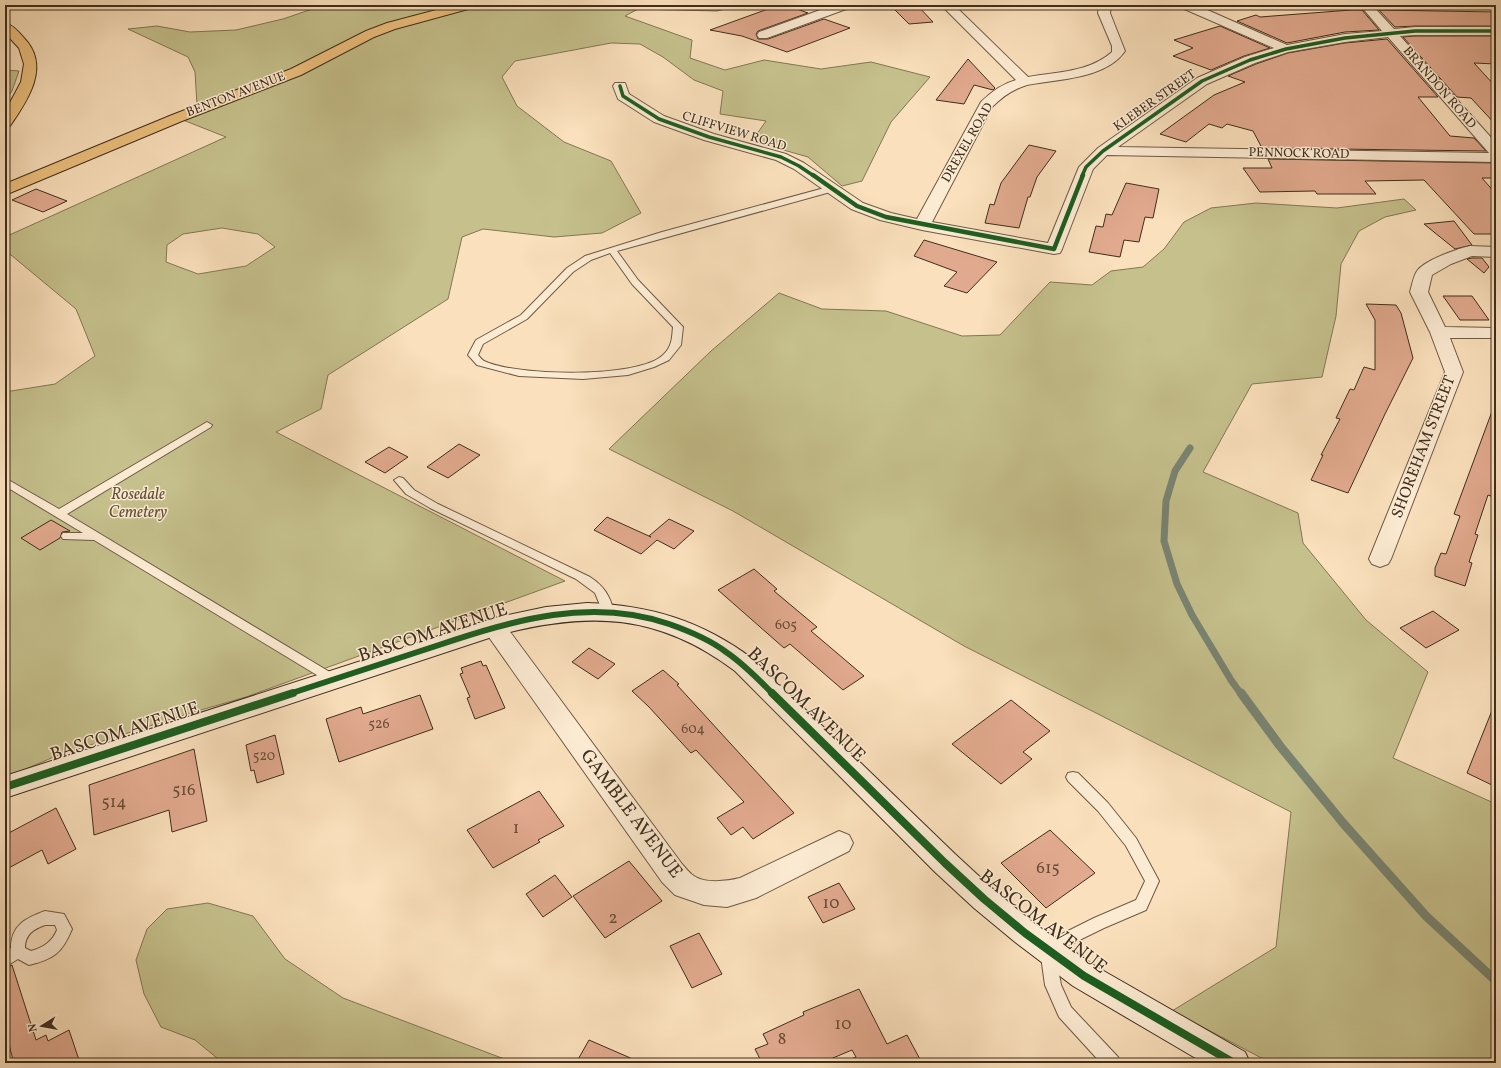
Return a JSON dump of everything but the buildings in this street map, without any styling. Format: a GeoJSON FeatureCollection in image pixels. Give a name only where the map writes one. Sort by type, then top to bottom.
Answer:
{"type":"FeatureCollection","features":[{"type":"Feature","properties":{"kind":"main road","name":"BENTON AVENUE"},"geometry":{"type":"LineString","coordinates":[[5,190],[176,118],[296,72],[370,34],[391,26],[468,5]]}},
{"type":"Feature","properties":{"kind":"main road"},"geometry":{"type":"LineString","coordinates":[[5,26],[21,42],[29,54],[31,66],[29,80],[5,123]]}},
{"type":"Feature","properties":{"kind":"street"},"geometry":{"type":"LineString","coordinates":[[763,36],[845,5]]}},
{"type":"Feature","properties":{"kind":"street"},"geometry":{"type":"LineString","coordinates":[[947,5],[1025,81]]}},
{"type":"Feature","properties":{"kind":"street","name":"DREXEL ROAD"},"geometry":{"type":"LineString","coordinates":[[922,225],[986,105],[995,96],[1012,85],[1025,81],[1091,70],[1099,67],[1119,51],[1104,13],[1105,5]]}},
{"type":"Feature","properties":{"kind":"street"},"geometry":{"type":"LineString","coordinates":[[1186,5],[1286,49]]}},
{"type":"Feature","properties":{"kind":"street","name":"BRANDON ROAD"},"geometry":{"type":"LineString","coordinates":[[1366,5],[1496,152]]}},
{"type":"Feature","properties":{"kind":"street","name":"KLEBER STREET"},"geometry":{"type":"LineString","coordinates":[[1054,249],[1086,167],[1103,151],[1202,81],[1250,60],[1286,49],[1345,38],[1390,33],[1443,30],[1496,31]]}},
{"type":"Feature","properties":{"kind":"street","name":"CLIFFVIEW ROAD"},"geometry":{"type":"LineString","coordinates":[[620,86],[624,96],[639,108],[659,119],[681,128],[781,157],[799,166],[857,206],[886,217],[1054,249]]}},
{"type":"Feature","properties":{"kind":"street","name":"PENNOCK ROAD"},"geometry":{"type":"LineString","coordinates":[[1103,151],[1496,158]]}},
{"type":"Feature","properties":{"kind":"street","name":"SHOREHAM STREET"},"geometry":{"type":"LineString","coordinates":[[1380,559],[1454,372],[1439,332],[1419,292],[1424,273],[1445,260],[1470,251],[1496,252]]}},
{"type":"Feature","properties":{"kind":"street"},"geometry":{"type":"LineString","coordinates":[[1439,332],[1496,333]]}},
{"type":"Feature","properties":{"kind":"street","name":"BASCOM AVENUE"},"geometry":{"type":"LineString","coordinates":[[5,787],[494,627],[565,613],[608,612],[646,617],[667,623],[712,642],[731,654],[984,900],[1047,949],[1084,976],[1234,1063]]}},
{"type":"Feature","properties":{"kind":"street","name":"GAMBLE AVENUE"},"geometry":{"type":"LineString","coordinates":[[494,627],[672,873],[685,886],[704,892],[726,894],[746,889],[839,843]]}},
{"type":"Feature","properties":{"kind":"lane"},"geometry":{"type":"LineString","coordinates":[[612,250],[635,282],[678,327],[676,345],[666,358],[652,365],[628,372],[583,376],[519,373],[480,363],[473,355],[479,342],[524,317],[570,270],[588,258],[612,250],[665,234],[831,189]]}},
{"type":"Feature","properties":{"kind":"lane"},"geometry":{"type":"LineString","coordinates":[[60,513],[207,425]]}},
{"type":"Feature","properties":{"kind":"lane"},"geometry":{"type":"LineString","coordinates":[[399,480],[410,492],[434,506],[580,576],[595,586],[604,596],[608,612]]}},
{"type":"Feature","properties":{"kind":"lane"},"geometry":{"type":"LineString","coordinates":[[5,481],[334,680]]}},
{"type":"Feature","properties":{"kind":"lane"},"geometry":{"type":"LineString","coordinates":[[66,536],[98,536]]}},
{"type":"Feature","properties":{"kind":"lane"},"geometry":{"type":"LineString","coordinates":[[1073,777],[1103,807],[1131,842],[1152,881],[1141,905],[1099,923],[1047,949],[1053,985],[1065,1012],[1112,1063]]}},
{"type":"Feature","properties":{"kind":"lane"},"geometry":{"type":"LineString","coordinates":[[5,960],[18,952]]}},
{"type":"Feature","properties":{"kind":"green space","name":"Rosedale Cemetery"},"geometry":{"type":"Polygon","coordinates":[[[317,5],[741,5],[717,11],[638,9],[625,16],[692,40],[690,58],[725,70],[764,60],[821,69],[871,62],[930,77],[891,122],[862,181],[842,186],[808,157],[752,141],[766,121],[720,114],[723,91],[694,80],[663,57],[640,44],[611,43],[515,61],[502,77],[517,106],[564,142],[611,161],[641,213],[602,233],[554,237],[483,229],[462,237],[448,299],[328,375],[321,409],[276,432],[565,581],[246,697],[187,714],[56,756],[5,778],[5,392],[55,384],[95,356],[76,309],[5,250],[5,237],[226,137],[183,120],[209,110],[197,105],[195,72],[188,57],[128,29],[157,26],[190,32],[236,30],[283,19],[318,7],[317,5]],[[222,228],[183,234],[167,245],[166,262],[198,274],[246,266],[275,247],[258,234],[222,228]]]}},
{"type":"Feature","properties":{"kind":"green space"},"geometry":{"type":"Polygon","coordinates":[[[5,70],[19,71],[12,91],[5,101],[5,70]]]}},
{"type":"Feature","properties":{"kind":"green space"},"geometry":{"type":"Polygon","coordinates":[[[1404,199],[1416,210],[1385,217],[1359,231],[1341,264],[1336,316],[1322,377],[1252,384],[1203,472],[1298,513],[1303,543],[1366,620],[1428,672],[1393,758],[1496,804],[1496,1063],[1271,1063],[1172,1011],[1276,947],[1291,812],[964,646],[733,511],[609,449],[711,351],[779,293],[822,309],[886,311],[962,336],[1000,335],[1050,282],[1092,285],[1111,271],[1143,267],[1164,249],[1184,222],[1211,208],[1256,203],[1337,208],[1404,199]]]}},
{"type":"Feature","properties":{"kind":"green space"},"geometry":{"type":"Polygon","coordinates":[[[208,903],[253,916],[285,959],[343,998],[515,1063],[223,1063],[195,1040],[161,1027],[144,994],[136,960],[147,929],[167,909],[208,903]]]}},
{"type":"Feature","properties":{"kind":"waterway"},"geometry":{"type":"LineString","coordinates":[[1190,448],[1175,471],[1166,501],[1164,541],[1177,584],[1192,615],[1241,694]]}},
{"type":"Feature","properties":{"kind":"waterway"},"geometry":{"type":"LineString","coordinates":[[1241,693],[1280,746],[1343,823],[1426,916],[1496,981]]}},
{"type":"Feature","properties":{"kind":"cycle path"},"geometry":{"type":"LineString","coordinates":[[620,86],[623,96],[659,119],[709,137],[781,157],[799,166],[857,206],[886,217],[1054,249],[1086,167],[1103,151],[1202,81],[1250,60],[1286,49],[1345,38],[1415,31],[1496,31]]}},
{"type":"Feature","properties":{"kind":"cycle path"},"geometry":{"type":"LineString","coordinates":[[5,787],[494,627],[563,613],[587,611],[635,615],[682,628],[704,638],[744,665],[945,863],[984,899],[1025,933],[1084,976],[1234,1063]]}}]}
